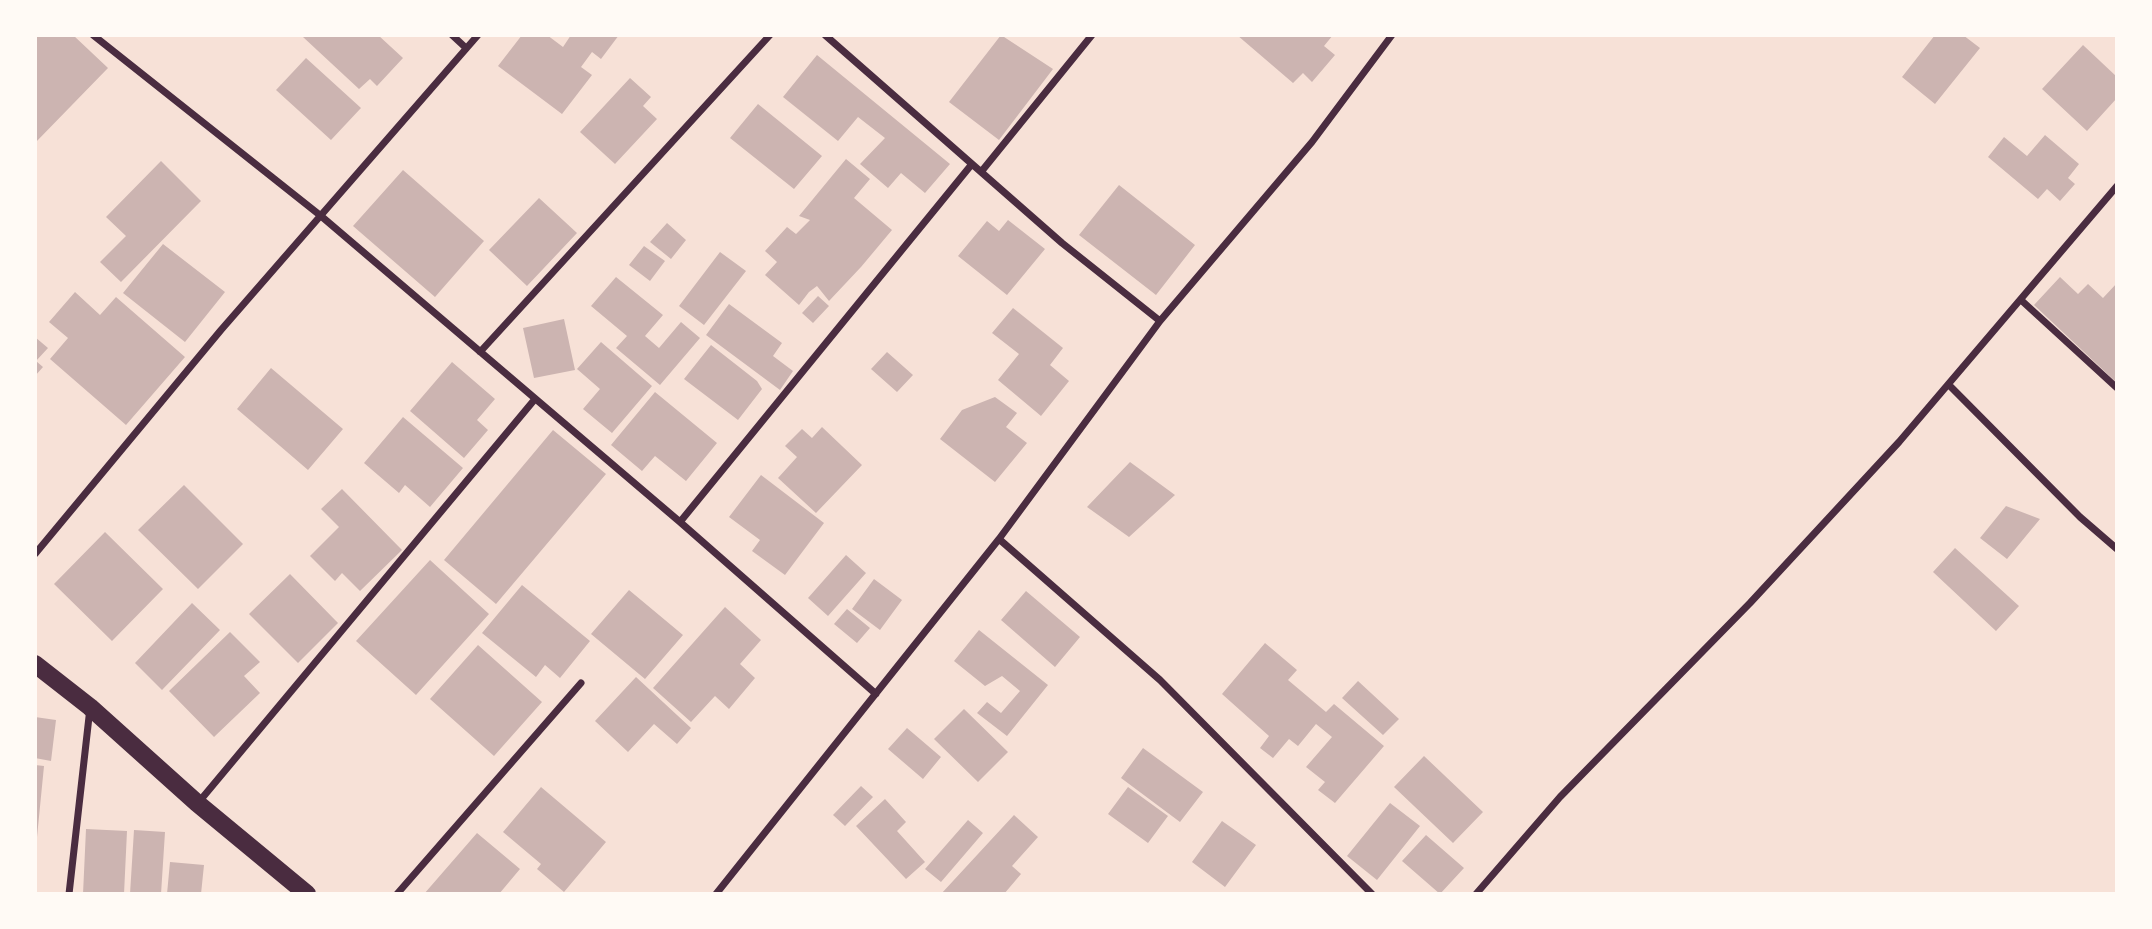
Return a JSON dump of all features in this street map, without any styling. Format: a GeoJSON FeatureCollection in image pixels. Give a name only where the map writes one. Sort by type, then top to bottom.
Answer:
{"type":"FeatureCollection","features":[{"type":"Feature","properties":{"kind":"main road"},"geometry":{"type":"LineString","coordinates":[[35,664],[90,707],[197,803],[307,894]]}},
{"type":"Feature","properties":{"kind":"street"},"geometry":{"type":"LineString","coordinates":[[93,35],[321,216],[680,522],[876,694]]}},
{"type":"Feature","properties":{"kind":"street"},"geometry":{"type":"LineString","coordinates":[[452,35],[466,48]]}},
{"type":"Feature","properties":{"kind":"street"},"geometry":{"type":"LineString","coordinates":[[35,554],[213,340],[478,35]]}},
{"type":"Feature","properties":{"kind":"street"},"geometry":{"type":"LineString","coordinates":[[480,352],[770,35]]}},
{"type":"Feature","properties":{"kind":"street"},"geometry":{"type":"LineString","coordinates":[[825,35],[1062,243],[1160,321]]}},
{"type":"Feature","properties":{"kind":"street"},"geometry":{"type":"LineString","coordinates":[[981,172],[1092,35]]}},
{"type":"Feature","properties":{"kind":"street"},"geometry":{"type":"LineString","coordinates":[[716,894],[999,539],[1160,321],[1312,142],[1390,38],[1380,35]]}},
{"type":"Feature","properties":{"kind":"street"},"geometry":{"type":"LineString","coordinates":[[680,522],[972,164]]}},
{"type":"Feature","properties":{"kind":"street"},"geometry":{"type":"LineString","coordinates":[[1476,894],[1560,797],[1750,604],[1899,442],[2117,186]]}},
{"type":"Feature","properties":{"kind":"street"},"geometry":{"type":"LineString","coordinates":[[2021,300],[2117,388]]}},
{"type":"Feature","properties":{"kind":"street"},"geometry":{"type":"LineString","coordinates":[[1949,385],[2080,517],[2117,549]]}},
{"type":"Feature","properties":{"kind":"street"},"geometry":{"type":"LineString","coordinates":[[197,803],[535,399]]}},
{"type":"Feature","properties":{"kind":"street"},"geometry":{"type":"LineString","coordinates":[[999,539],[1160,680],[1372,894]]}},
{"type":"Feature","properties":{"kind":"street"},"geometry":{"type":"LineString","coordinates":[[397,894],[581,683]]}},
{"type":"Feature","properties":{"kind":"street"},"geometry":{"type":"LineString","coordinates":[[69,894],[90,707]]}},
{"type":"Feature","properties":{"kind":"building"},"geometry":{"type":"Polygon","coordinates":[[[35,35],[73,35],[108,68],[35,143],[35,35]]]}},
{"type":"Feature","properties":{"kind":"building"},"geometry":{"type":"Polygon","coordinates":[[[378,35],[403,58],[377,86],[370,79],[359,89],[303,37],[378,35]]]}},
{"type":"Feature","properties":{"kind":"building"},"geometry":{"type":"Polygon","coordinates":[[[522,35],[547,35],[563,47],[571,35],[619,35],[601,59],[592,52],[581,67],[592,75],[562,114],[498,66],[522,35]]]}},
{"type":"Feature","properties":{"kind":"building"},"geometry":{"type":"Polygon","coordinates":[[[1001,35],[1053,69],[999,140],[949,102],[1001,35]]]}},
{"type":"Feature","properties":{"kind":"building"},"geometry":{"type":"Polygon","coordinates":[[[1237,35],[1333,35],[1324,46],[1335,55],[1312,82],[1303,73],[1293,83],[1237,35]]]}},
{"type":"Feature","properties":{"kind":"building"},"geometry":{"type":"Polygon","coordinates":[[[1935,35],[1963,35],[1980,48],[1935,104],[1902,77],[1935,35]]]}},
{"type":"Feature","properties":{"kind":"building"},"geometry":{"type":"Polygon","coordinates":[[[2083,45],[2117,77],[2117,98],[2087,131],[2042,89],[2083,45]]]}},
{"type":"Feature","properties":{"kind":"building"},"geometry":{"type":"Polygon","coordinates":[[[817,55],[950,164],[925,193],[901,173],[888,188],[860,164],[885,138],[858,117],[838,141],[783,97],[817,55]]]}},
{"type":"Feature","properties":{"kind":"building"},"geometry":{"type":"Polygon","coordinates":[[[306,58],[361,108],[331,140],[276,90],[306,58]]]}},
{"type":"Feature","properties":{"kind":"building"},"geometry":{"type":"Polygon","coordinates":[[[630,78],[651,97],[643,106],[657,119],[615,164],[580,132],[630,78]]]}},
{"type":"Feature","properties":{"kind":"building"},"geometry":{"type":"Polygon","coordinates":[[[758,104],[822,156],[794,189],[730,138],[758,104]]]}},
{"type":"Feature","properties":{"kind":"building"},"geometry":{"type":"Polygon","coordinates":[[[2045,135],[2079,164],[2068,178],[2075,184],[2060,201],[2047,189],[2038,199],[1988,157],[2004,137],[2027,156],[2045,135]]]}},
{"type":"Feature","properties":{"kind":"building"},"geometry":{"type":"Polygon","coordinates":[[[846,159],[870,179],[854,198],[892,230],[829,301],[817,286],[799,305],[765,275],[777,262],[765,251],[787,227],[796,234],[810,220],[799,216],[846,159]]]}},
{"type":"Feature","properties":{"kind":"building"},"geometry":{"type":"Polygon","coordinates":[[[161,161],[201,201],[121,282],[100,262],[126,236],[106,217],[161,161]]]}},
{"type":"Feature","properties":{"kind":"building"},"geometry":{"type":"Polygon","coordinates":[[[403,170],[484,241],[435,297],[353,226],[403,170]]]}},
{"type":"Feature","properties":{"kind":"building"},"geometry":{"type":"Polygon","coordinates":[[[1119,185],[1195,245],[1156,295],[1079,235],[1119,185]]]}},
{"type":"Feature","properties":{"kind":"building"},"geometry":{"type":"Polygon","coordinates":[[[539,198],[577,233],[527,286],[489,250],[539,198]]]}},
{"type":"Feature","properties":{"kind":"building"},"geometry":{"type":"Polygon","coordinates":[[[1008,220],[1045,249],[1007,295],[958,256],[987,221],[999,231],[1008,220]]]}},
{"type":"Feature","properties":{"kind":"building"},"geometry":{"type":"Polygon","coordinates":[[[667,223],[686,240],[671,259],[650,242],[667,223]]]}},
{"type":"Feature","properties":{"kind":"building"},"geometry":{"type":"Polygon","coordinates":[[[163,244],[225,292],[185,342],[123,293],[163,244]]]}},
{"type":"Feature","properties":{"kind":"building"},"geometry":{"type":"Polygon","coordinates":[[[644,246],[665,261],[650,281],[629,265],[644,246]]]}},
{"type":"Feature","properties":{"kind":"building"},"geometry":{"type":"Polygon","coordinates":[[[720,252],[746,271],[704,325],[679,306],[720,252]]]}},
{"type":"Feature","properties":{"kind":"building"},"geometry":{"type":"Polygon","coordinates":[[[616,277],[663,315],[645,336],[659,348],[681,322],[700,338],[660,385],[616,348],[627,336],[591,306],[616,277]]]}},
{"type":"Feature","properties":{"kind":"building"},"geometry":{"type":"Polygon","coordinates":[[[2060,277],[2078,294],[2088,284],[2103,298],[2117,283],[2117,383],[2034,305],[2060,277]]]}},
{"type":"Feature","properties":{"kind":"building"},"geometry":{"type":"Polygon","coordinates":[[[75,292],[100,315],[116,297],[185,357],[126,425],[50,359],[68,338],[49,322],[75,292]]]}},
{"type":"Feature","properties":{"kind":"building"},"geometry":{"type":"Polygon","coordinates":[[[818,296],[829,306],[813,323],[802,313],[818,296]]]}},
{"type":"Feature","properties":{"kind":"building"},"geometry":{"type":"Polygon","coordinates":[[[729,304],[782,343],[773,356],[793,371],[780,390],[706,335],[729,304]]]}},
{"type":"Feature","properties":{"kind":"building"},"geometry":{"type":"Polygon","coordinates":[[[1013,308],[1063,348],[1050,365],[1069,381],[1041,416],[998,380],[1019,354],[992,333],[1013,308]]]}},
{"type":"Feature","properties":{"kind":"building"},"geometry":{"type":"Polygon","coordinates":[[[564,319],[575,370],[534,378],[523,328],[564,319]]]}},
{"type":"Feature","properties":{"kind":"building"},"geometry":{"type":"Polygon","coordinates":[[[35,337],[48,348],[36,361],[43,367],[35,376],[35,337]]]}},
{"type":"Feature","properties":{"kind":"building"},"geometry":{"type":"Polygon","coordinates":[[[601,342],[652,386],[612,433],[583,409],[600,389],[577,369],[601,342]]]}},
{"type":"Feature","properties":{"kind":"building"},"geometry":{"type":"Polygon","coordinates":[[[711,345],[757,381],[762,389],[738,420],[684,379],[711,345]]]}},
{"type":"Feature","properties":{"kind":"building"},"geometry":{"type":"Polygon","coordinates":[[[887,352],[913,375],[897,392],[871,369],[887,352]]]}},
{"type":"Feature","properties":{"kind":"building"},"geometry":{"type":"Polygon","coordinates":[[[452,362],[495,399],[477,420],[488,430],[464,458],[410,411],[452,362]]]}},
{"type":"Feature","properties":{"kind":"building"},"geometry":{"type":"Polygon","coordinates":[[[271,368],[343,429],[308,470],[237,409],[271,368]]]}},
{"type":"Feature","properties":{"kind":"building"},"geometry":{"type":"Polygon","coordinates":[[[655,392],[717,443],[686,481],[655,456],[642,471],[611,445],[655,392]]]}},
{"type":"Feature","properties":{"kind":"building"},"geometry":{"type":"Polygon","coordinates":[[[995,397],[1017,413],[1006,427],[1027,443],[995,482],[940,439],[962,410],[995,397]]]}},
{"type":"Feature","properties":{"kind":"building"},"geometry":{"type":"Polygon","coordinates":[[[403,417],[463,468],[430,507],[405,485],[399,493],[364,463],[403,417]]]}},
{"type":"Feature","properties":{"kind":"building"},"geometry":{"type":"Polygon","coordinates":[[[822,427],[862,465],[816,513],[778,478],[797,457],[785,446],[802,429],[812,438],[822,427]]]}},
{"type":"Feature","properties":{"kind":"building"},"geometry":{"type":"Polygon","coordinates":[[[553,430],[606,474],[496,604],[444,560],[553,430]]]}},
{"type":"Feature","properties":{"kind":"building"},"geometry":{"type":"Polygon","coordinates":[[[1130,462],[1175,495],[1129,537],[1087,507],[1130,462]]]}},
{"type":"Feature","properties":{"kind":"building"},"geometry":{"type":"Polygon","coordinates":[[[761,475],[824,523],[785,575],[752,551],[760,540],[729,517],[761,475]]]}},
{"type":"Feature","properties":{"kind":"building"},"geometry":{"type":"Polygon","coordinates":[[[184,485],[243,544],[198,589],[138,530],[184,485]]]}},
{"type":"Feature","properties":{"kind":"building"},"geometry":{"type":"Polygon","coordinates":[[[342,489],[402,550],[360,591],[342,573],[335,581],[310,556],[339,527],[321,509],[342,489]]]}},
{"type":"Feature","properties":{"kind":"building"},"geometry":{"type":"Polygon","coordinates":[[[2006,506],[2040,519],[2007,559],[1980,538],[2006,506]]]}},
{"type":"Feature","properties":{"kind":"building"},"geometry":{"type":"Polygon","coordinates":[[[105,532],[163,589],[112,641],[54,584],[105,532]]]}},
{"type":"Feature","properties":{"kind":"building"},"geometry":{"type":"Polygon","coordinates":[[[1955,548],[2019,606],[1996,631],[1933,572],[1955,548]]]}},
{"type":"Feature","properties":{"kind":"building"},"geometry":{"type":"Polygon","coordinates":[[[846,555],[866,573],[828,616],[808,598],[846,555]]]}},
{"type":"Feature","properties":{"kind":"building"},"geometry":{"type":"Polygon","coordinates":[[[430,560],[489,614],[416,695],[356,641],[430,560]]]}},
{"type":"Feature","properties":{"kind":"building"},"geometry":{"type":"Polygon","coordinates":[[[290,574],[338,623],[298,663],[249,614],[290,574]]]}},
{"type":"Feature","properties":{"kind":"building"},"geometry":{"type":"Polygon","coordinates":[[[874,579],[902,600],[880,630],[852,609],[874,579]]]}},
{"type":"Feature","properties":{"kind":"building"},"geometry":{"type":"Polygon","coordinates":[[[522,585],[590,641],[560,678],[545,665],[536,677],[482,633],[522,585]]]}},
{"type":"Feature","properties":{"kind":"building"},"geometry":{"type":"Polygon","coordinates":[[[629,590],[683,635],[645,679],[591,634],[629,590]]]}},
{"type":"Feature","properties":{"kind":"building"},"geometry":{"type":"Polygon","coordinates":[[[1026,591],[1080,637],[1055,667],[1001,620],[1026,591]]]}},
{"type":"Feature","properties":{"kind":"building"},"geometry":{"type":"Polygon","coordinates":[[[192,603],[220,630],[162,690],[135,663],[192,603]]]}},
{"type":"Feature","properties":{"kind":"building"},"geometry":{"type":"Polygon","coordinates":[[[725,607],[761,640],[740,664],[755,678],[729,709],[715,696],[691,722],[653,688],[725,607]]]}},
{"type":"Feature","properties":{"kind":"building"},"geometry":{"type":"Polygon","coordinates":[[[847,609],[870,628],[857,643],[834,624],[847,609]]]}},
{"type":"Feature","properties":{"kind":"building"},"geometry":{"type":"Polygon","coordinates":[[[979,630],[1048,685],[1007,736],[977,713],[987,702],[1001,713],[1020,691],[1002,676],[985,686],[954,661],[979,630]]]}},
{"type":"Feature","properties":{"kind":"building"},"geometry":{"type":"Polygon","coordinates":[[[230,632],[260,662],[244,676],[260,693],[214,737],[169,691],[230,632]]]}},
{"type":"Feature","properties":{"kind":"building"},"geometry":{"type":"Polygon","coordinates":[[[1265,643],[1297,670],[1288,680],[1326,712],[1334,704],[1384,746],[1335,803],[1318,790],[1325,782],[1306,767],[1332,737],[1316,724],[1298,746],[1289,739],[1273,758],[1260,748],[1269,736],[1222,694],[1265,643]]]}},
{"type":"Feature","properties":{"kind":"building"},"geometry":{"type":"Polygon","coordinates":[[[478,645],[542,702],[494,756],[430,699],[478,645]]]}},
{"type":"Feature","properties":{"kind":"building"},"geometry":{"type":"Polygon","coordinates":[[[636,677],[691,728],[677,744],[654,724],[628,752],[595,721],[636,677]]]}},
{"type":"Feature","properties":{"kind":"building"},"geometry":{"type":"Polygon","coordinates":[[[1358,681],[1399,719],[1383,735],[1342,698],[1358,681]]]}},
{"type":"Feature","properties":{"kind":"building"},"geometry":{"type":"Polygon","coordinates":[[[964,709],[1008,752],[978,782],[934,739],[964,709]]]}},
{"type":"Feature","properties":{"kind":"building"},"geometry":{"type":"Polygon","coordinates":[[[35,717],[56,720],[51,761],[35,758],[35,717]]]}},
{"type":"Feature","properties":{"kind":"building"},"geometry":{"type":"Polygon","coordinates":[[[907,728],[941,757],[923,779],[888,749],[907,728]]]}},
{"type":"Feature","properties":{"kind":"building"},"geometry":{"type":"Polygon","coordinates":[[[1143,748],[1203,792],[1180,822],[1121,778],[1143,748]]]}},
{"type":"Feature","properties":{"kind":"building"},"geometry":{"type":"Polygon","coordinates":[[[1424,756],[1483,812],[1453,843],[1394,787],[1424,756]]]}},
{"type":"Feature","properties":{"kind":"building"},"geometry":{"type":"Polygon","coordinates":[[[35,765],[44,766],[37,837],[35,837],[35,765]]]}},
{"type":"Feature","properties":{"kind":"building"},"geometry":{"type":"Polygon","coordinates":[[[861,786],[873,797],[845,826],[833,815],[861,786]]]}},
{"type":"Feature","properties":{"kind":"building"},"geometry":{"type":"Polygon","coordinates":[[[541,787],[606,842],[564,892],[537,869],[541,864],[503,832],[541,787]]]}},
{"type":"Feature","properties":{"kind":"building"},"geometry":{"type":"Polygon","coordinates":[[[1128,787],[1168,816],[1148,843],[1108,814],[1128,787]]]}},
{"type":"Feature","properties":{"kind":"building"},"geometry":{"type":"Polygon","coordinates":[[[885,799],[906,822],[897,831],[925,862],[906,879],[856,826],[885,799]]]}},
{"type":"Feature","properties":{"kind":"building"},"geometry":{"type":"Polygon","coordinates":[[[1390,803],[1420,826],[1377,880],[1347,856],[1390,803]]]}},
{"type":"Feature","properties":{"kind":"building"},"geometry":{"type":"Polygon","coordinates":[[[1014,815],[1038,837],[1012,866],[1021,874],[1004,894],[941,894],[1014,815]]]}},
{"type":"Feature","properties":{"kind":"building"},"geometry":{"type":"Polygon","coordinates":[[[968,820],[983,833],[941,882],[925,869],[968,820]]]}},
{"type":"Feature","properties":{"kind":"building"},"geometry":{"type":"Polygon","coordinates":[[[1222,821],[1256,845],[1225,887],[1192,862],[1222,821]]]}},
{"type":"Feature","properties":{"kind":"building"},"geometry":{"type":"Polygon","coordinates":[[[86,829],[127,831],[124,894],[83,894],[86,829]]]}},
{"type":"Feature","properties":{"kind":"building"},"geometry":{"type":"Polygon","coordinates":[[[134,830],[165,832],[161,894],[130,894],[134,830]]]}},
{"type":"Feature","properties":{"kind":"building"},"geometry":{"type":"Polygon","coordinates":[[[477,833],[520,869],[499,894],[424,894],[477,833]]]}},
{"type":"Feature","properties":{"kind":"building"},"geometry":{"type":"Polygon","coordinates":[[[1426,835],[1464,868],[1440,894],[1402,861],[1426,835]]]}},
{"type":"Feature","properties":{"kind":"building"},"geometry":{"type":"Polygon","coordinates":[[[170,862],[204,865],[201,894],[167,894],[170,862]]]}}]}
